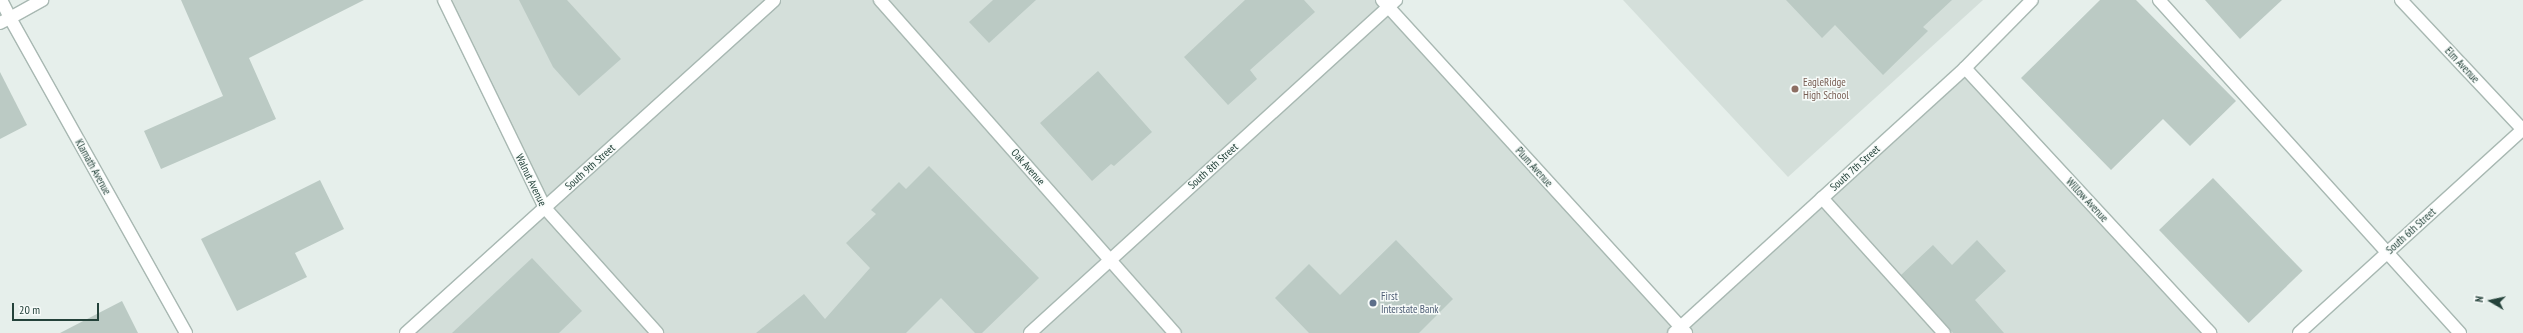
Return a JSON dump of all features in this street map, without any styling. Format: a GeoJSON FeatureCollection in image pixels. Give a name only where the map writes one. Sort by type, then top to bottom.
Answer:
{"type":"FeatureCollection","features":[{"type":"Feature","properties":{"kind":"street","name":"Klamath Avenue"},"geometry":{"type":"LineString","coordinates":[[1,0],[5,20],[186,333]]}},
{"type":"Feature","properties":{"kind":"street"},"geometry":{"type":"LineString","coordinates":[[5,20],[42,0]]}},
{"type":"Feature","properties":{"kind":"street","name":"Walnut Avenue"},"geometry":{"type":"LineString","coordinates":[[444,0],[545,208],[657,333]]}},
{"type":"Feature","properties":{"kind":"street","name":"South 9th Street"},"geometry":{"type":"LineString","coordinates":[[406,333],[774,0]]}},
{"type":"Feature","properties":{"kind":"street","name":"Oak Avenue"},"geometry":{"type":"LineString","coordinates":[[880,0],[1175,333]]}},
{"type":"Feature","properties":{"kind":"street","name":"South 7th Street"},"geometry":{"type":"LineString","coordinates":[[1680,331],[1822,198],[1965,68],[2032,0]]}},
{"type":"Feature","properties":{"kind":"street"},"geometry":{"type":"LineString","coordinates":[[2159,0],[2460,333]]}},
{"type":"Feature","properties":{"kind":"street","name":"Elm Avenue"},"geometry":{"type":"LineString","coordinates":[[2401,0],[2523,130]]}},
{"type":"Feature","properties":{"kind":"street","name":"South 8th Street"},"geometry":{"type":"LineString","coordinates":[[1030,333],[1389,2]]}},
{"type":"Feature","properties":{"kind":"street","name":"Plum Avenue"},"geometry":{"type":"LineString","coordinates":[[1389,2],[1680,331]]}},
{"type":"Feature","properties":{"kind":"street","name":"Willow Avenue"},"geometry":{"type":"LineString","coordinates":[[1965,68],[2210,333]]}},
{"type":"Feature","properties":{"kind":"street","name":"South 6th Street"},"geometry":{"type":"LineString","coordinates":[[2299,333],[2523,130]]}},
{"type":"Feature","properties":{"kind":"street"},"geometry":{"type":"LineString","coordinates":[[1822,198],[1944,333]]}},
{"type":"Feature","properties":{"kind":"shaded area"},"geometry":{"type":"Polygon","coordinates":[[[444,0],[1396,0],[1389,7],[1681,327],[1965,68],[2205,333],[410,333],[544,208],[444,0]]]}},
{"type":"Feature","properties":{"kind":"shaded area","name":"EagleRidge High School"},"geometry":{"type":"Polygon","coordinates":[[[1623,0],[1983,0],[1788,177],[1623,0]]]}},
{"type":"Feature","properties":{"kind":"building"},"geometry":{"type":"Polygon","coordinates":[[[181,0],[364,0],[249,58],[276,119],[161,169],[144,131],[223,96],[181,0]]]}},
{"type":"Feature","properties":{"kind":"building"},"geometry":{"type":"Polygon","coordinates":[[[519,0],[567,0],[621,59],[579,96],[553,67],[519,0]]]}},
{"type":"Feature","properties":{"kind":"building"},"geometry":{"type":"Polygon","coordinates":[[[993,0],[1036,0],[989,43],[969,22],[993,0]]]}},
{"type":"Feature","properties":{"kind":"building"},"geometry":{"type":"Polygon","coordinates":[[[1245,0],[1304,0],[1315,12],[1250,70],[1257,79],[1228,105],[1184,57],[1245,0]]]}},
{"type":"Feature","properties":{"kind":"building"},"geometry":{"type":"Polygon","coordinates":[[[1786,0],[1952,0],[1923,27],[1928,31],[1883,75],[1835,25],[1822,38],[1786,0]]]}},
{"type":"Feature","properties":{"kind":"building"},"geometry":{"type":"Polygon","coordinates":[[[2100,0],[2136,0],[2236,101],[2190,146],[2163,119],[2111,170],[2021,78],[2100,0]]]}},
{"type":"Feature","properties":{"kind":"building"},"geometry":{"type":"Polygon","coordinates":[[[2205,0],[2282,0],[2240,39],[2205,0]]]}},
{"type":"Feature","properties":{"kind":"building"},"geometry":{"type":"Polygon","coordinates":[[[1098,71],[1152,132],[1114,166],[1111,164],[1092,181],[1040,123],[1098,71]]]}},
{"type":"Feature","properties":{"kind":"building"},"geometry":{"type":"Polygon","coordinates":[[[0,72],[27,125],[0,139],[0,72]]]}},
{"type":"Feature","properties":{"kind":"building"},"geometry":{"type":"Polygon","coordinates":[[[929,166],[1039,278],[982,333],[975,333],[941,298],[906,333],[756,333],[804,294],[825,319],[870,268],[846,243],[876,214],[871,210],[899,182],[906,189],[929,166]]]}},
{"type":"Feature","properties":{"kind":"building"},"geometry":{"type":"Polygon","coordinates":[[[2213,178],[2303,271],[2249,323],[2159,230],[2213,178]]]}},
{"type":"Feature","properties":{"kind":"building"},"geometry":{"type":"Polygon","coordinates":[[[320,180],[344,229],[295,253],[307,277],[237,311],[201,239],[320,180]]]}},
{"type":"Feature","properties":{"kind":"building"},"geometry":{"type":"Polygon","coordinates":[[[1396,240],[1453,299],[1419,333],[1309,333],[1275,298],[1309,264],[1340,295],[1396,240]]]}},
{"type":"Feature","properties":{"kind":"building"},"geometry":{"type":"Polygon","coordinates":[[[1977,240],[2006,271],[1975,300],[2004,333],[1953,333],[1901,275],[1933,245],[1952,265],[1977,240]]]}},
{"type":"Feature","properties":{"kind":"building"},"geometry":{"type":"Polygon","coordinates":[[[532,258],[582,311],[559,333],[452,333],[532,258]]]}},
{"type":"Feature","properties":{"kind":"building"},"geometry":{"type":"Polygon","coordinates":[[[122,301],[138,333],[60,333],[122,301]]]}},
{"type":"Feature","properties":{"kind":"place","name":"EagleRidge High School"},"geometry":{"type":"Point","coordinates":[1795,89]}},
{"type":"Feature","properties":{"kind":"place","name":"First Interstate Bank"},"geometry":{"type":"Point","coordinates":[1373,303]}}]}
